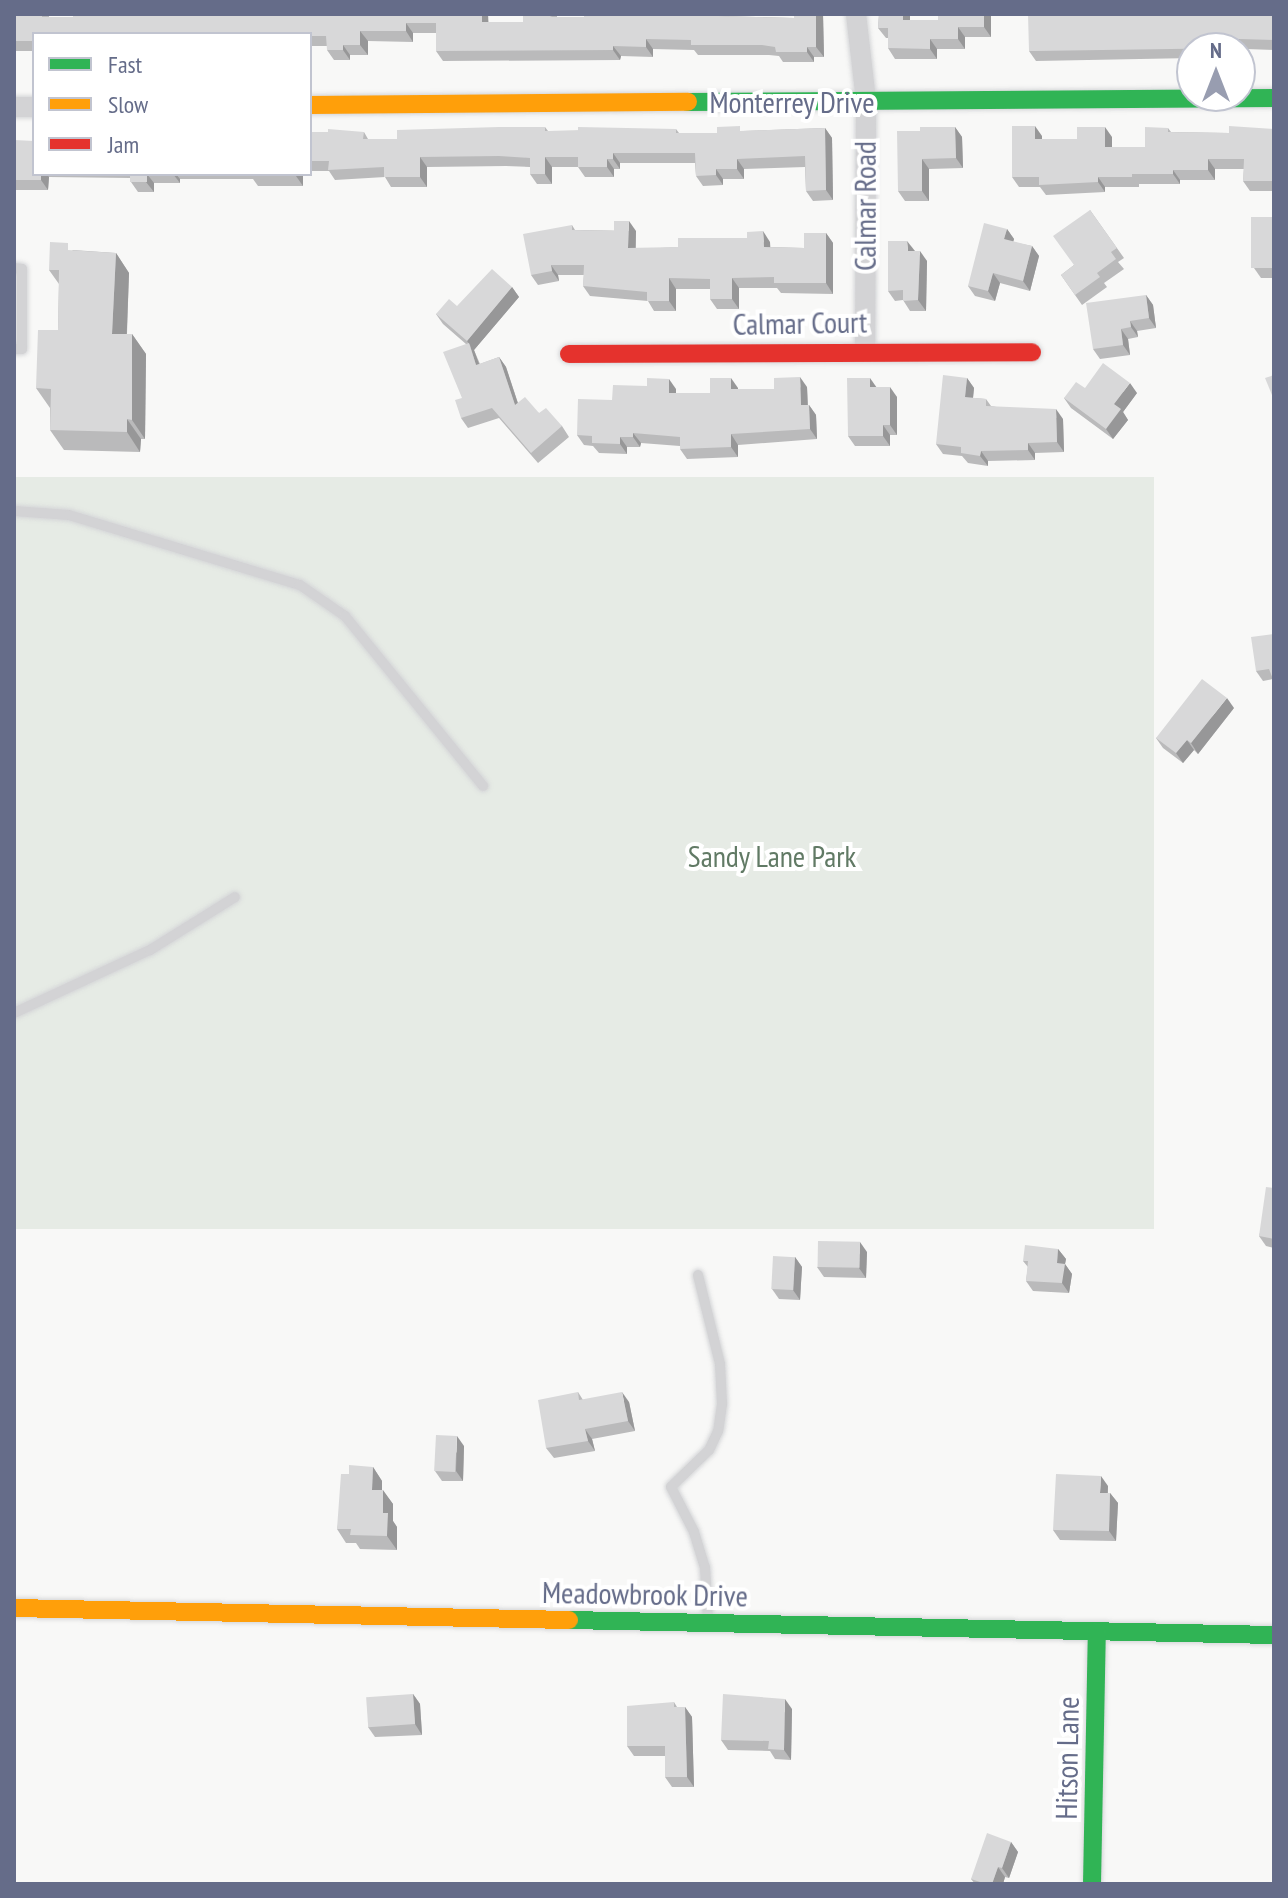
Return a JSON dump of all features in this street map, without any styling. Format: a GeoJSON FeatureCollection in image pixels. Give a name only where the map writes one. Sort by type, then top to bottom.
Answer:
{"type":"FeatureCollection","features":[{"type":"Feature","properties":{"kind":"street","name":"Calmar Road"},"geometry":{"type":"LineString","coordinates":[[856,14],[866,101],[865,350]]}},
{"type":"Feature","properties":{"kind":"street","name":"Monterrey Drive"},"geometry":{"type":"LineString","coordinates":[[312,105],[1274,98]]}},
{"type":"Feature","properties":{"kind":"street","name":"Calmar Court"},"geometry":{"type":"LineString","coordinates":[[569,354],[865,350],[1032,352]]}},
{"type":"Feature","properties":{"kind":"street","name":"Meadowbrook Drive"},"geometry":{"type":"LineString","coordinates":[[14,1608],[1274,1635]]}},
{"type":"Feature","properties":{"kind":"street","name":"Hitson Lane"},"geometry":{"type":"LineString","coordinates":[[1092,1884],[1097,1632]]}},
{"type":"Feature","properties":{"kind":"lane"},"geometry":{"type":"LineString","coordinates":[[14,268],[22,269],[22,349],[14,349]]}},
{"type":"Feature","properties":{"kind":"lane"},"geometry":{"type":"LineString","coordinates":[[14,511],[69,515],[300,585],[345,616],[483,786]]}},
{"type":"Feature","properties":{"kind":"lane"},"geometry":{"type":"LineString","coordinates":[[14,1013],[150,950],[235,897]]}},
{"type":"Feature","properties":{"kind":"lane"},"geometry":{"type":"LineString","coordinates":[[698,1275],[720,1364],[722,1404],[718,1431],[709,1450],[671,1487],[694,1532],[705,1567],[708,1623]]}},
{"type":"Feature","properties":{"kind":"green space","name":"Sandy Lane Park"},"geometry":{"type":"Polygon","coordinates":[[[14,477],[1154,477],[1154,1229],[14,1229],[14,477]]]}},
{"type":"Feature","properties":{"kind":"building"},"geometry":{"type":"Polygon","coordinates":[[[14,14],[73,17],[73,14],[482,14],[482,22],[523,22],[523,14],[584,17],[584,14],[718,14],[794,18],[794,14],[816,14],[816,47],[807,47],[807,52],[776,52],[775,47],[762,45],[691,45],[691,40],[646,39],[646,47],[613,46],[613,50],[436,51],[436,23],[406,23],[406,31],[360,31],[360,45],[343,45],[343,50],[327,50],[326,36],[312,36],[312,32],[32,32],[32,41],[14,41],[14,14]]]}},
{"type":"Feature","properties":{"kind":"building"},"geometry":{"type":"Polygon","coordinates":[[[879,14],[903,14],[903,20],[938,20],[938,14],[984,14],[984,27],[958,27],[958,39],[930,39],[930,49],[888,48],[888,28],[878,28],[879,14]]]}},
{"type":"Feature","properties":{"kind":"building"},"geometry":{"type":"Polygon","coordinates":[[[1028,14],[1274,14],[1274,40],[1256,39],[1256,32],[1176,32],[1176,49],[1029,51],[1028,14]]]}},
{"type":"Feature","properties":{"kind":"building"},"geometry":{"type":"Polygon","coordinates":[[[740,126],[740,131],[825,128],[826,190],[806,191],[805,156],[737,159],[737,169],[716,169],[716,175],[696,176],[695,153],[613,153],[613,159],[607,159],[607,167],[578,167],[578,157],[545,157],[545,174],[530,174],[530,158],[420,157],[420,177],[384,177],[384,167],[328,170],[329,161],[312,161],[312,132],[328,132],[328,129],[364,132],[363,139],[397,139],[397,130],[545,127],[545,131],[578,131],[578,127],[717,133],[717,127],[740,126]]]}},
{"type":"Feature","properties":{"kind":"building"},"geometry":{"type":"Polygon","coordinates":[[[1012,126],[1035,126],[1035,139],[1077,139],[1077,127],[1105,127],[1105,147],[1145,147],[1145,127],[1168,128],[1168,132],[1229,133],[1229,126],[1274,129],[1274,181],[1243,181],[1244,159],[1208,159],[1208,170],[1173,170],[1173,174],[1132,174],[1132,177],[1098,177],[1098,182],[1039,185],[1039,177],[1012,177],[1012,126]]]}},
{"type":"Feature","properties":{"kind":"building"},"geometry":{"type":"Polygon","coordinates":[[[920,127],[955,127],[956,158],[922,159],[922,191],[898,191],[897,131],[920,131],[920,127]]]}},
{"type":"Feature","properties":{"kind":"building"},"geometry":{"type":"Polygon","coordinates":[[[14,140],[32,141],[32,176],[41,176],[41,180],[14,180],[14,140]]]}},
{"type":"Feature","properties":{"kind":"building"},"geometry":{"type":"Polygon","coordinates":[[[130,176],[147,176],[147,182],[130,182],[130,176]]]}},
{"type":"Feature","properties":{"kind":"building"},"geometry":{"type":"Polygon","coordinates":[[[1090,210],[1117,248],[1111,252],[1116,259],[1097,273],[1100,277],[1075,295],[1061,275],[1074,265],[1053,236],[1090,210]]]}},
{"type":"Feature","properties":{"kind":"building"},"geometry":{"type":"Polygon","coordinates":[[[1251,217],[1274,217],[1274,268],[1251,268],[1251,217]]]}},
{"type":"Feature","properties":{"kind":"building"},"geometry":{"type":"Polygon","coordinates":[[[614,221],[629,221],[628,248],[678,247],[678,238],[747,238],[747,232],[763,231],[764,247],[804,248],[804,233],[826,233],[826,283],[774,283],[774,277],[732,278],[732,299],[710,299],[710,279],[669,278],[669,301],[647,301],[647,292],[583,286],[584,265],[551,265],[552,271],[531,275],[523,234],[572,225],[572,230],[614,231],[614,221]]]}},
{"type":"Feature","properties":{"kind":"building"},"geometry":{"type":"Polygon","coordinates":[[[984,223],[1007,229],[1004,239],[1032,246],[1023,281],[993,273],[988,291],[968,286],[984,223]]]}},
{"type":"Feature","properties":{"kind":"building"},"geometry":{"type":"Polygon","coordinates":[[[888,241],[907,241],[908,251],[920,251],[918,300],[903,301],[903,290],[888,291],[888,241]]]}},
{"type":"Feature","properties":{"kind":"building"},"geometry":{"type":"Polygon","coordinates":[[[50,242],[68,243],[68,250],[116,253],[112,334],[132,334],[132,420],[127,419],[127,432],[50,430],[51,389],[36,388],[38,330],[58,330],[59,270],[49,270],[50,242]]]}},
{"type":"Feature","properties":{"kind":"building"},"geometry":{"type":"Polygon","coordinates":[[[492,269],[512,287],[467,341],[436,314],[449,299],[457,306],[492,269]]]}},
{"type":"Feature","properties":{"kind":"building"},"geometry":{"type":"Polygon","coordinates":[[[1146,295],[1149,318],[1130,321],[1131,327],[1121,329],[1123,345],[1093,349],[1086,303],[1146,295]]]}},
{"type":"Feature","properties":{"kind":"building"},"geometry":{"type":"Polygon","coordinates":[[[469,343],[476,365],[499,357],[515,405],[525,397],[539,413],[546,408],[562,426],[531,453],[492,408],[461,418],[455,400],[462,398],[443,352],[469,343]]]}},
{"type":"Feature","properties":{"kind":"building"},"geometry":{"type":"Polygon","coordinates":[[[1103,363],[1130,383],[1114,404],[1121,409],[1106,429],[1064,398],[1076,382],[1085,388],[1103,363]]]}},
{"type":"Feature","properties":{"kind":"building"},"geometry":{"type":"Polygon","coordinates":[[[943,375],[967,378],[965,397],[986,399],[986,406],[1056,409],[1057,442],[1028,443],[1028,450],[981,451],[980,456],[961,453],[961,447],[936,444],[943,375]]]}},
{"type":"Feature","properties":{"kind":"building"},"geometry":{"type":"Polygon","coordinates":[[[1274,375],[1274,400],[1265,378],[1274,375]]]}},
{"type":"Feature","properties":{"kind":"building"},"geometry":{"type":"Polygon","coordinates":[[[800,377],[801,405],[809,405],[810,429],[731,434],[731,447],[680,449],[680,437],[633,433],[633,437],[620,437],[620,444],[592,443],[592,436],[577,435],[578,399],[612,400],[613,385],[647,386],[647,378],[669,379],[669,393],[710,393],[710,378],[731,378],[731,389],[774,389],[774,378],[800,377]]]}},
{"type":"Feature","properties":{"kind":"building"},"geometry":{"type":"Polygon","coordinates":[[[847,378],[870,378],[870,387],[890,387],[890,425],[883,425],[883,436],[848,436],[847,378]]]}},
{"type":"Feature","properties":{"kind":"building"},"geometry":{"type":"Polygon","coordinates":[[[1274,634],[1274,682],[1269,669],[1256,671],[1251,637],[1274,634]]]}},
{"type":"Feature","properties":{"kind":"building"},"geometry":{"type":"Polygon","coordinates":[[[1202,679],[1227,698],[1191,743],[1187,740],[1176,753],[1156,738],[1202,679]]]}},
{"type":"Feature","properties":{"kind":"building"},"geometry":{"type":"Polygon","coordinates":[[[1266,1187],[1274,1188],[1274,1239],[1259,1236],[1266,1187]]]}},
{"type":"Feature","properties":{"kind":"building"},"geometry":{"type":"Polygon","coordinates":[[[818,1241],[860,1242],[860,1268],[818,1267],[818,1241]]]}},
{"type":"Feature","properties":{"kind":"building"},"geometry":{"type":"Polygon","coordinates":[[[1025,1245],[1058,1249],[1057,1263],[1065,1264],[1062,1283],[1026,1281],[1028,1261],[1023,1261],[1025,1245]]]}},
{"type":"Feature","properties":{"kind":"building"},"geometry":{"type":"Polygon","coordinates":[[[773,1256],[795,1257],[793,1290],[771,1289],[773,1256]]]}},
{"type":"Feature","properties":{"kind":"building"},"geometry":{"type":"Polygon","coordinates":[[[578,1392],[579,1400],[622,1392],[628,1421],[585,1429],[588,1441],[546,1448],[538,1400],[578,1392]]]}},
{"type":"Feature","properties":{"kind":"building"},"geometry":{"type":"Polygon","coordinates":[[[436,1435],[457,1436],[455,1472],[434,1471],[436,1435]]]}},
{"type":"Feature","properties":{"kind":"building"},"geometry":{"type":"Polygon","coordinates":[[[349,1465],[373,1467],[372,1490],[383,1490],[383,1513],[388,1513],[387,1536],[350,1535],[351,1529],[337,1529],[341,1474],[349,1474],[349,1465]]]}},
{"type":"Feature","properties":{"kind":"building"},"geometry":{"type":"Polygon","coordinates":[[[1056,1474],[1101,1476],[1100,1493],[1110,1493],[1109,1531],[1053,1530],[1056,1474]]]}},
{"type":"Feature","properties":{"kind":"building"},"geometry":{"type":"Polygon","coordinates":[[[413,1694],[415,1724],[368,1727],[366,1697],[413,1694]]]}},
{"type":"Feature","properties":{"kind":"building"},"geometry":{"type":"Polygon","coordinates":[[[723,1694],[785,1699],[784,1750],[768,1749],[769,1741],[721,1740],[723,1694]]]}},
{"type":"Feature","properties":{"kind":"building"},"geometry":{"type":"Polygon","coordinates":[[[674,1702],[674,1707],[685,1707],[687,1777],[665,1777],[665,1746],[627,1746],[627,1706],[674,1702]]]}},
{"type":"Feature","properties":{"kind":"building"},"geometry":{"type":"Polygon","coordinates":[[[987,1833],[1011,1842],[1002,1868],[998,1867],[992,1884],[971,1879],[987,1833]]]}},
{"type":"Feature","properties":{"kind":"traffic: fast"},"geometry":{"type":"LineString","coordinates":[[688,102],[1274,98]]}},
{"type":"Feature","properties":{"kind":"traffic: fast"},"geometry":{"type":"LineString","coordinates":[[569,1620],[1274,1635]]}},
{"type":"Feature","properties":{"kind":"traffic: fast"},"geometry":{"type":"LineString","coordinates":[[1092,1884],[1097,1632]]}},
{"type":"Feature","properties":{"kind":"traffic: slow"},"geometry":{"type":"LineString","coordinates":[[312,105],[688,102]]}},
{"type":"Feature","properties":{"kind":"traffic: slow"},"geometry":{"type":"LineString","coordinates":[[14,1608],[569,1620]]}},
{"type":"Feature","properties":{"kind":"traffic: jam"},"geometry":{"type":"LineString","coordinates":[[569,354],[1032,352]]}}]}
